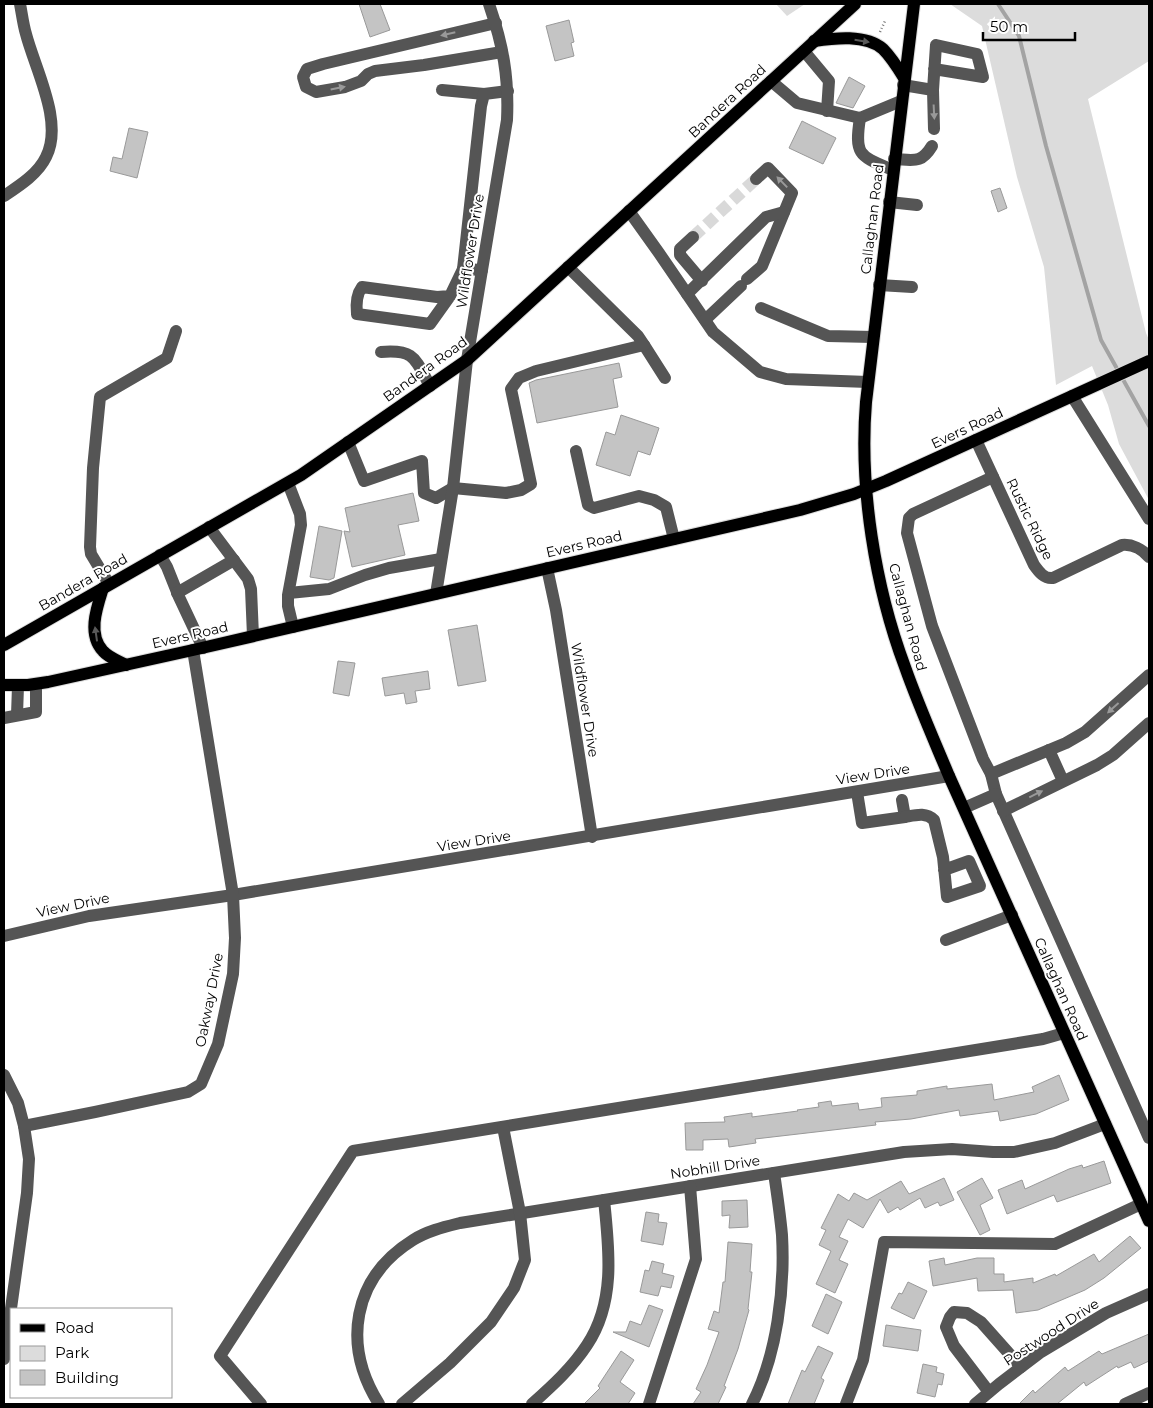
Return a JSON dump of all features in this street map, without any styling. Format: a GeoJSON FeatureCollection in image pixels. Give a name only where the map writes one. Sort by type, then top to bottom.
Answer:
{"type":"FeatureCollection","features":[{"type":"Feature","properties":{"kind":"main road","name":"Bandera Road"},"geometry":{"type":"LineString","coordinates":[[4,645],[288,483],[467,360],[855,4]]}},
{"type":"Feature","properties":{"kind":"main road","name":"Callaghan Road"},"geometry":{"type":"LineString","coordinates":[[914,4],[903,81],[864,424],[866,489],[871,534],[904,666],[949,776],[1149,1222]]}},
{"type":"Feature","properties":{"kind":"main road"},"geometry":{"type":"LineString","coordinates":[[814,42],[830,39],[859,40],[874,43],[883,49],[903,81]]}},
{"type":"Feature","properties":{"kind":"main road","name":"Evers Road"},"geometry":{"type":"LineString","coordinates":[[4,685],[36,684],[126,665],[800,510],[866,489],[1149,361]]}},
{"type":"Feature","properties":{"kind":"main road"},"geometry":{"type":"LineString","coordinates":[[106,586],[95,614],[94,626],[98,644],[108,656],[126,665]]}},
{"type":"Feature","properties":{"kind":"street"},"geometry":{"type":"LineString","coordinates":[[4,196],[37,171],[47,157],[52,131],[48,104],[25,33],[20,4]]}},
{"type":"Feature","properties":{"kind":"street","name":"Wildflower Drive"},"geometry":{"type":"LineString","coordinates":[[436,594],[454,488],[467,360],[507,120],[508,91],[502,52],[496,23],[489,4]]}},
{"type":"Feature","properties":{"kind":"street"},"geometry":{"type":"LineString","coordinates":[[496,23],[323,64],[307,69],[303,77],[306,87],[316,92],[361,82],[368,74],[375,71],[502,52]]}},
{"type":"Feature","properties":{"kind":"street"},"geometry":{"type":"LineString","coordinates":[[804,51],[829,81],[827,110]]}},
{"type":"Feature","properties":{"kind":"street"},"geometry":{"type":"LineString","coordinates":[[934,69],[934,128]]}},
{"type":"Feature","properties":{"kind":"street"},"geometry":{"type":"LineString","coordinates":[[771,81],[797,103],[860,118],[901,101]]}},
{"type":"Feature","properties":{"kind":"street"},"geometry":{"type":"LineString","coordinates":[[903,81],[933,90]]}},
{"type":"Feature","properties":{"kind":"street"},"geometry":{"type":"LineString","coordinates":[[442,90],[484,94],[508,91]]}},
{"type":"Feature","properties":{"kind":"street"},"geometry":{"type":"LineString","coordinates":[[450,296],[437,297],[362,287],[358,292],[357,314],[430,324],[450,296],[463,269],[481,106],[484,94]]}},
{"type":"Feature","properties":{"kind":"street"},"geometry":{"type":"LineString","coordinates":[[860,118],[856,140],[859,150],[868,160],[893,165],[919,160],[926,156],[932,146]]}},
{"type":"Feature","properties":{"kind":"street"},"geometry":{"type":"LineString","coordinates":[[705,320],[762,266],[792,193],[768,168],[756,179]]}},
{"type":"Feature","properties":{"kind":"street"},"geometry":{"type":"LineString","coordinates":[[889,202],[918,205]]}},
{"type":"Feature","properties":{"kind":"street"},"geometry":{"type":"LineString","coordinates":[[628,211],[713,332],[760,372],[786,379],[868,382]]}},
{"type":"Feature","properties":{"kind":"street"},"geometry":{"type":"LineString","coordinates":[[687,294],[766,217],[784,212]]}},
{"type":"Feature","properties":{"kind":"street"},"geometry":{"type":"LineString","coordinates":[[694,237],[680,249],[680,255],[702,281]]}},
{"type":"Feature","properties":{"kind":"street"},"geometry":{"type":"LineString","coordinates":[[568,267],[638,336],[665,378]]}},
{"type":"Feature","properties":{"kind":"street"},"geometry":{"type":"LineString","coordinates":[[463,269],[482,270]]}},
{"type":"Feature","properties":{"kind":"street"},"geometry":{"type":"LineString","coordinates":[[879,284],[912,287]]}},
{"type":"Feature","properties":{"kind":"street"},"geometry":{"type":"LineString","coordinates":[[761,308],[828,336],[873,337]]}},
{"type":"Feature","properties":{"kind":"street"},"geometry":{"type":"LineString","coordinates":[[106,586],[91,554],[90,547],[93,468],[100,397],[167,358],[176,331]]}},
{"type":"Feature","properties":{"kind":"street"},"geometry":{"type":"LineString","coordinates":[[348,442],[364,480],[422,460],[424,493],[436,498],[454,488],[506,493],[521,490],[531,484],[511,389],[519,378],[536,371],[644,344]]}},
{"type":"Feature","properties":{"kind":"street"},"geometry":{"type":"LineString","coordinates":[[381,352],[407,353],[416,360],[430,386]]}},
{"type":"Feature","properties":{"kind":"street"},"geometry":{"type":"LineString","coordinates":[[1072,396],[1149,519]]}},
{"type":"Feature","properties":{"kind":"street","name":"Rustic Ridge"},"geometry":{"type":"LineString","coordinates":[[976,440],[1034,565],[1045,577],[1054,578],[1122,545],[1132,546],[1144,551],[1149,557]]}},
{"type":"Feature","properties":{"kind":"street"},"geometry":{"type":"LineString","coordinates":[[576,451],[588,505],[594,508],[639,496],[654,500],[666,507],[674,539]]}},
{"type":"Feature","properties":{"kind":"street","name":"Callaghan Road"},"geometry":{"type":"LineString","coordinates":[[993,477],[922,509],[909,518],[907,533],[932,626],[976,742],[991,774],[996,794],[1149,1138]]}},
{"type":"Feature","properties":{"kind":"street"},"geometry":{"type":"LineString","coordinates":[[288,483],[300,514],[301,525],[288,606],[294,627]]}},
{"type":"Feature","properties":{"kind":"street"},"geometry":{"type":"LineString","coordinates":[[209,527],[248,578],[251,589],[254,636]]}},
{"type":"Feature","properties":{"kind":"street","name":"Oakway Drive"},"geometry":{"type":"LineString","coordinates":[[24,1126],[188,1092],[201,1084],[218,1044],[233,974],[236,938],[233,895],[198,649],[167,568],[160,555]]}},
{"type":"Feature","properties":{"kind":"street"},"geometry":{"type":"LineString","coordinates":[[289,593],[329,589],[389,568],[441,559]]}},
{"type":"Feature","properties":{"kind":"street"},"geometry":{"type":"LineString","coordinates":[[177,593],[234,560]]}},
{"type":"Feature","properties":{"kind":"street","name":"Wildflower Drive"},"geometry":{"type":"LineString","coordinates":[[547,568],[556,610],[592,836]]}},
{"type":"Feature","properties":{"kind":"street"},"geometry":{"type":"LineString","coordinates":[[991,774],[1066,743],[1090,728],[1149,675]]}},
{"type":"Feature","properties":{"kind":"street"},"geometry":{"type":"LineString","coordinates":[[4,706],[17,710],[36,712],[36,684]]}},
{"type":"Feature","properties":{"kind":"street"},"geometry":{"type":"LineString","coordinates":[[17,710],[18,686]]}},
{"type":"Feature","properties":{"kind":"street"},"geometry":{"type":"LineString","coordinates":[[4,718],[17,710]]}},
{"type":"Feature","properties":{"kind":"street"},"geometry":{"type":"LineString","coordinates":[[1003,811],[1097,765],[1113,755],[1149,723]]}},
{"type":"Feature","properties":{"kind":"street"},"geometry":{"type":"LineString","coordinates":[[1049,750],[1063,781]]}},
{"type":"Feature","properties":{"kind":"street","name":"View Drive"},"geometry":{"type":"LineString","coordinates":[[4,936],[99,914],[233,895],[949,776]]}},
{"type":"Feature","properties":{"kind":"street"},"geometry":{"type":"LineString","coordinates":[[857,792],[862,823],[922,815],[930,816],[934,820],[943,857],[944,870]]}},
{"type":"Feature","properties":{"kind":"street"},"geometry":{"type":"LineString","coordinates":[[964,808],[996,794]]}},
{"type":"Feature","properties":{"kind":"street"},"geometry":{"type":"LineString","coordinates":[[902,800],[905,817]]}},
{"type":"Feature","properties":{"kind":"street"},"geometry":{"type":"LineString","coordinates":[[946,940],[1012,915]]}},
{"type":"Feature","properties":{"kind":"street"},"geometry":{"type":"LineString","coordinates":[[261,1404],[220,1356],[353,1151],[966,1052],[1043,1039],[1064,1033]]}},
{"type":"Feature","properties":{"kind":"street"},"geometry":{"type":"LineString","coordinates":[[4,1075],[18,1103],[29,1159],[27,1193],[8,1304],[4,1359]]}},
{"type":"Feature","properties":{"kind":"street","name":"Nobhill Drive"},"geometry":{"type":"LineString","coordinates":[[379,1404],[369,1389],[359,1358],[357,1344],[362,1304],[372,1282],[394,1253],[414,1239],[439,1228],[520,1213],[928,1149],[993,1152],[1022,1150],[1055,1143],[1105,1124]]}},
{"type":"Feature","properties":{"kind":"street"},"geometry":{"type":"LineString","coordinates":[[402,1404],[450,1363],[491,1322],[514,1288],[525,1260],[520,1213],[503,1127]]}},
{"type":"Feature","properties":{"kind":"street"},"geometry":{"type":"LineString","coordinates":[[752,1404],[772,1351],[778,1320],[782,1280],[782,1235],[774,1173]]}},
{"type":"Feature","properties":{"kind":"street"},"geometry":{"type":"LineString","coordinates":[[649,1404],[696,1259],[690,1186]]}},
{"type":"Feature","properties":{"kind":"street"},"geometry":{"type":"LineString","coordinates":[[532,1404],[570,1369],[588,1344],[603,1310],[609,1276],[608,1237],[604,1200]]}},
{"type":"Feature","properties":{"kind":"street"},"geometry":{"type":"LineString","coordinates":[[846,1404],[863,1360],[884,1242],[1056,1244],[1141,1204]]}},
{"type":"Feature","properties":{"kind":"street","name":"Postwood Drive"},"geometry":{"type":"LineString","coordinates":[[975,1404],[1041,1352],[1106,1313],[1149,1294]]}},
{"type":"Feature","properties":{"kind":"street"},"geometry":{"type":"LineString","coordinates":[[989,1392],[954,1346],[946,1326],[954,1312],[966,1313],[981,1322],[1021,1367]]}},
{"type":"Feature","properties":{"kind":"street"},"geometry":{"type":"LineString","coordinates":[[1125,1404],[1149,1393]]}},
{"type":"Feature","properties":{"kind":"path"},"geometry":{"type":"LineString","coordinates":[[880,32],[886,21]]}},
{"type":"Feature","properties":{"kind":"green space"},"geometry":{"type":"Polygon","coordinates":[[[776,4],[805,4],[787,16],[776,4]]]}},
{"type":"Feature","properties":{"kind":"green space"},"geometry":{"type":"Polygon","coordinates":[[[950,4],[1149,4],[1149,61],[1088,99],[1149,340],[1149,500],[1119,444],[1108,405],[1092,366],[1056,385],[1044,267],[1017,177],[982,26],[950,4]]]}},
{"type":"Feature","properties":{"kind":"building"},"geometry":{"type":"Polygon","coordinates":[[[359,4],[380,4],[390,30],[370,37],[359,4]]]}},
{"type":"Feature","properties":{"kind":"building"},"geometry":{"type":"Polygon","coordinates":[[[569,20],[574,42],[571,43],[574,56],[555,61],[546,26],[569,20]]]}},
{"type":"Feature","properties":{"kind":"building"},"geometry":{"type":"Polygon","coordinates":[[[849,77],[865,86],[853,108],[836,103],[849,77]]]}},
{"type":"Feature","properties":{"kind":"building"},"geometry":{"type":"Polygon","coordinates":[[[802,121],[836,138],[823,164],[789,148],[802,121]]]}},
{"type":"Feature","properties":{"kind":"building"},"geometry":{"type":"Polygon","coordinates":[[[129,128],[148,132],[137,178],[110,171],[113,157],[122,159],[129,128]]]}},
{"type":"Feature","properties":{"kind":"building"},"geometry":{"type":"Polygon","coordinates":[[[1000,188],[1007,208],[998,212],[991,191],[1000,188]]]}},
{"type":"Feature","properties":{"kind":"building"},"geometry":{"type":"Polygon","coordinates":[[[619,363],[622,377],[613,379],[618,407],[537,423],[529,383],[619,363]]]}},
{"type":"Feature","properties":{"kind":"building"},"geometry":{"type":"Polygon","coordinates":[[[621,415],[659,428],[650,455],[638,451],[630,476],[596,465],[606,432],[615,435],[621,415]]]}},
{"type":"Feature","properties":{"kind":"building"},"geometry":{"type":"Polygon","coordinates":[[[413,493],[419,521],[398,525],[405,555],[352,567],[344,531],[350,532],[345,508],[413,493]]]}},
{"type":"Feature","properties":{"kind":"building"},"geometry":{"type":"Polygon","coordinates":[[[319,526],[342,531],[334,578],[329,580],[310,577],[319,526]]]}},
{"type":"Feature","properties":{"kind":"building"},"geometry":{"type":"Polygon","coordinates":[[[477,625],[486,681],[458,686],[448,630],[477,625]]]}},
{"type":"Feature","properties":{"kind":"building"},"geometry":{"type":"Polygon","coordinates":[[[338,661],[355,663],[349,696],[333,693],[338,661]]]}},
{"type":"Feature","properties":{"kind":"building"},"geometry":{"type":"Polygon","coordinates":[[[428,671],[430,689],[415,691],[417,702],[406,704],[404,693],[385,696],[382,678],[428,671]]]}},
{"type":"Feature","properties":{"kind":"building"},"geometry":{"type":"Polygon","coordinates":[[[1059,1075],[1069,1100],[1036,1114],[1000,1121],[998,1111],[960,1116],[959,1110],[911,1119],[875,1122],[876,1125],[755,1139],[756,1143],[729,1147],[728,1139],[703,1140],[703,1150],[686,1150],[685,1123],[725,1122],[724,1117],[752,1113],[752,1117],[798,1111],[819,1107],[818,1103],[831,1101],[832,1106],[858,1103],[859,1110],[882,1107],[881,1098],[917,1095],[917,1091],[947,1086],[947,1089],[992,1084],[994,1100],[1034,1092],[1032,1087],[1059,1075]]]}},
{"type":"Feature","properties":{"kind":"building"},"geometry":{"type":"Polygon","coordinates":[[[1104,1161],[1111,1183],[1057,1202],[1054,1195],[1007,1214],[998,1190],[1022,1180],[1025,1189],[1069,1169],[1082,1165],[1083,1168],[1104,1161]]]}},
{"type":"Feature","properties":{"kind":"building"},"geometry":{"type":"Polygon","coordinates":[[[944,1178],[954,1200],[940,1206],[938,1202],[925,1208],[920,1198],[900,1210],[898,1207],[888,1213],[880,1199],[863,1228],[848,1219],[839,1237],[848,1241],[839,1260],[848,1264],[835,1293],[816,1284],[831,1251],[819,1245],[826,1230],[821,1228],[838,1194],[849,1201],[854,1193],[867,1200],[901,1181],[909,1194],[944,1178]]]}},
{"type":"Feature","properties":{"kind":"building"},"geometry":{"type":"Polygon","coordinates":[[[982,1178],[993,1198],[980,1205],[990,1230],[980,1235],[957,1192],[982,1178]]]}},
{"type":"Feature","properties":{"kind":"building"},"geometry":{"type":"Polygon","coordinates":[[[747,1200],[748,1227],[729,1228],[730,1215],[722,1216],[722,1201],[747,1200]]]}},
{"type":"Feature","properties":{"kind":"building"},"geometry":{"type":"Polygon","coordinates":[[[646,1212],[659,1214],[658,1222],[667,1223],[663,1245],[641,1241],[646,1212]]]}},
{"type":"Feature","properties":{"kind":"building"},"geometry":{"type":"Polygon","coordinates":[[[1130,1236],[1141,1248],[1104,1278],[1085,1290],[1038,1310],[1016,1313],[1013,1290],[978,1291],[977,1278],[933,1286],[929,1261],[944,1258],[945,1265],[977,1258],[994,1258],[994,1274],[1004,1274],[1004,1282],[1033,1278],[1033,1283],[1055,1274],[1056,1276],[1094,1254],[1099,1262],[1130,1236]]]}},
{"type":"Feature","properties":{"kind":"building"},"geometry":{"type":"Polygon","coordinates":[[[728,1242],[752,1244],[749,1310],[738,1349],[724,1386],[726,1387],[718,1404],[693,1404],[701,1392],[696,1389],[719,1332],[708,1329],[714,1311],[719,1313],[723,1282],[725,1282],[728,1242]]]}},
{"type":"Feature","properties":{"kind":"building"},"geometry":{"type":"Polygon","coordinates":[[[652,1261],[664,1264],[662,1273],[674,1276],[671,1288],[661,1286],[658,1296],[640,1292],[645,1270],[649,1271],[652,1261]]]}},
{"type":"Feature","properties":{"kind":"building"},"geometry":{"type":"Polygon","coordinates":[[[908,1282],[927,1291],[914,1319],[891,1308],[899,1293],[902,1294],[908,1282]]]}},
{"type":"Feature","properties":{"kind":"building"},"geometry":{"type":"Polygon","coordinates":[[[826,1294],[842,1302],[828,1334],[812,1326],[826,1294]]]}},
{"type":"Feature","properties":{"kind":"building"},"geometry":{"type":"Polygon","coordinates":[[[649,1305],[663,1310],[649,1347],[613,1332],[626,1332],[630,1321],[641,1325],[649,1305]]]}},
{"type":"Feature","properties":{"kind":"building"},"geometry":{"type":"Polygon","coordinates":[[[886,1325],[921,1330],[918,1351],[883,1346],[886,1325]]]}},
{"type":"Feature","properties":{"kind":"building"},"geometry":{"type":"Polygon","coordinates":[[[1149,1334],[1149,1361],[1134,1368],[1131,1362],[1118,1368],[1117,1366],[1086,1386],[1084,1382],[1057,1404],[1019,1404],[1033,1390],[1035,1393],[1065,1367],[1068,1371],[1099,1351],[1102,1354],[1149,1334]]]}},
{"type":"Feature","properties":{"kind":"building"},"geometry":{"type":"Polygon","coordinates":[[[818,1346],[833,1353],[821,1378],[824,1380],[814,1404],[788,1404],[802,1370],[805,1372],[818,1346]]]}},
{"type":"Feature","properties":{"kind":"building"},"geometry":{"type":"Polygon","coordinates":[[[621,1351],[634,1360],[620,1382],[635,1393],[628,1404],[584,1404],[600,1388],[598,1386],[621,1351]]]}},
{"type":"Feature","properties":{"kind":"building"},"geometry":{"type":"Polygon","coordinates":[[[923,1364],[937,1367],[936,1372],[944,1374],[942,1385],[938,1384],[935,1397],[917,1393],[923,1364]]]}},
{"type":"Feature","properties":{"kind":"waterway"},"geometry":{"type":"LineString","coordinates":[[998,4],[1019,36],[1046,146],[1101,340],[1149,426]]}},
{"type":"Feature","properties":{"kind":"tunnel"},"geometry":{"type":"LineString","coordinates":[[693,237],[756,179]]}}]}
